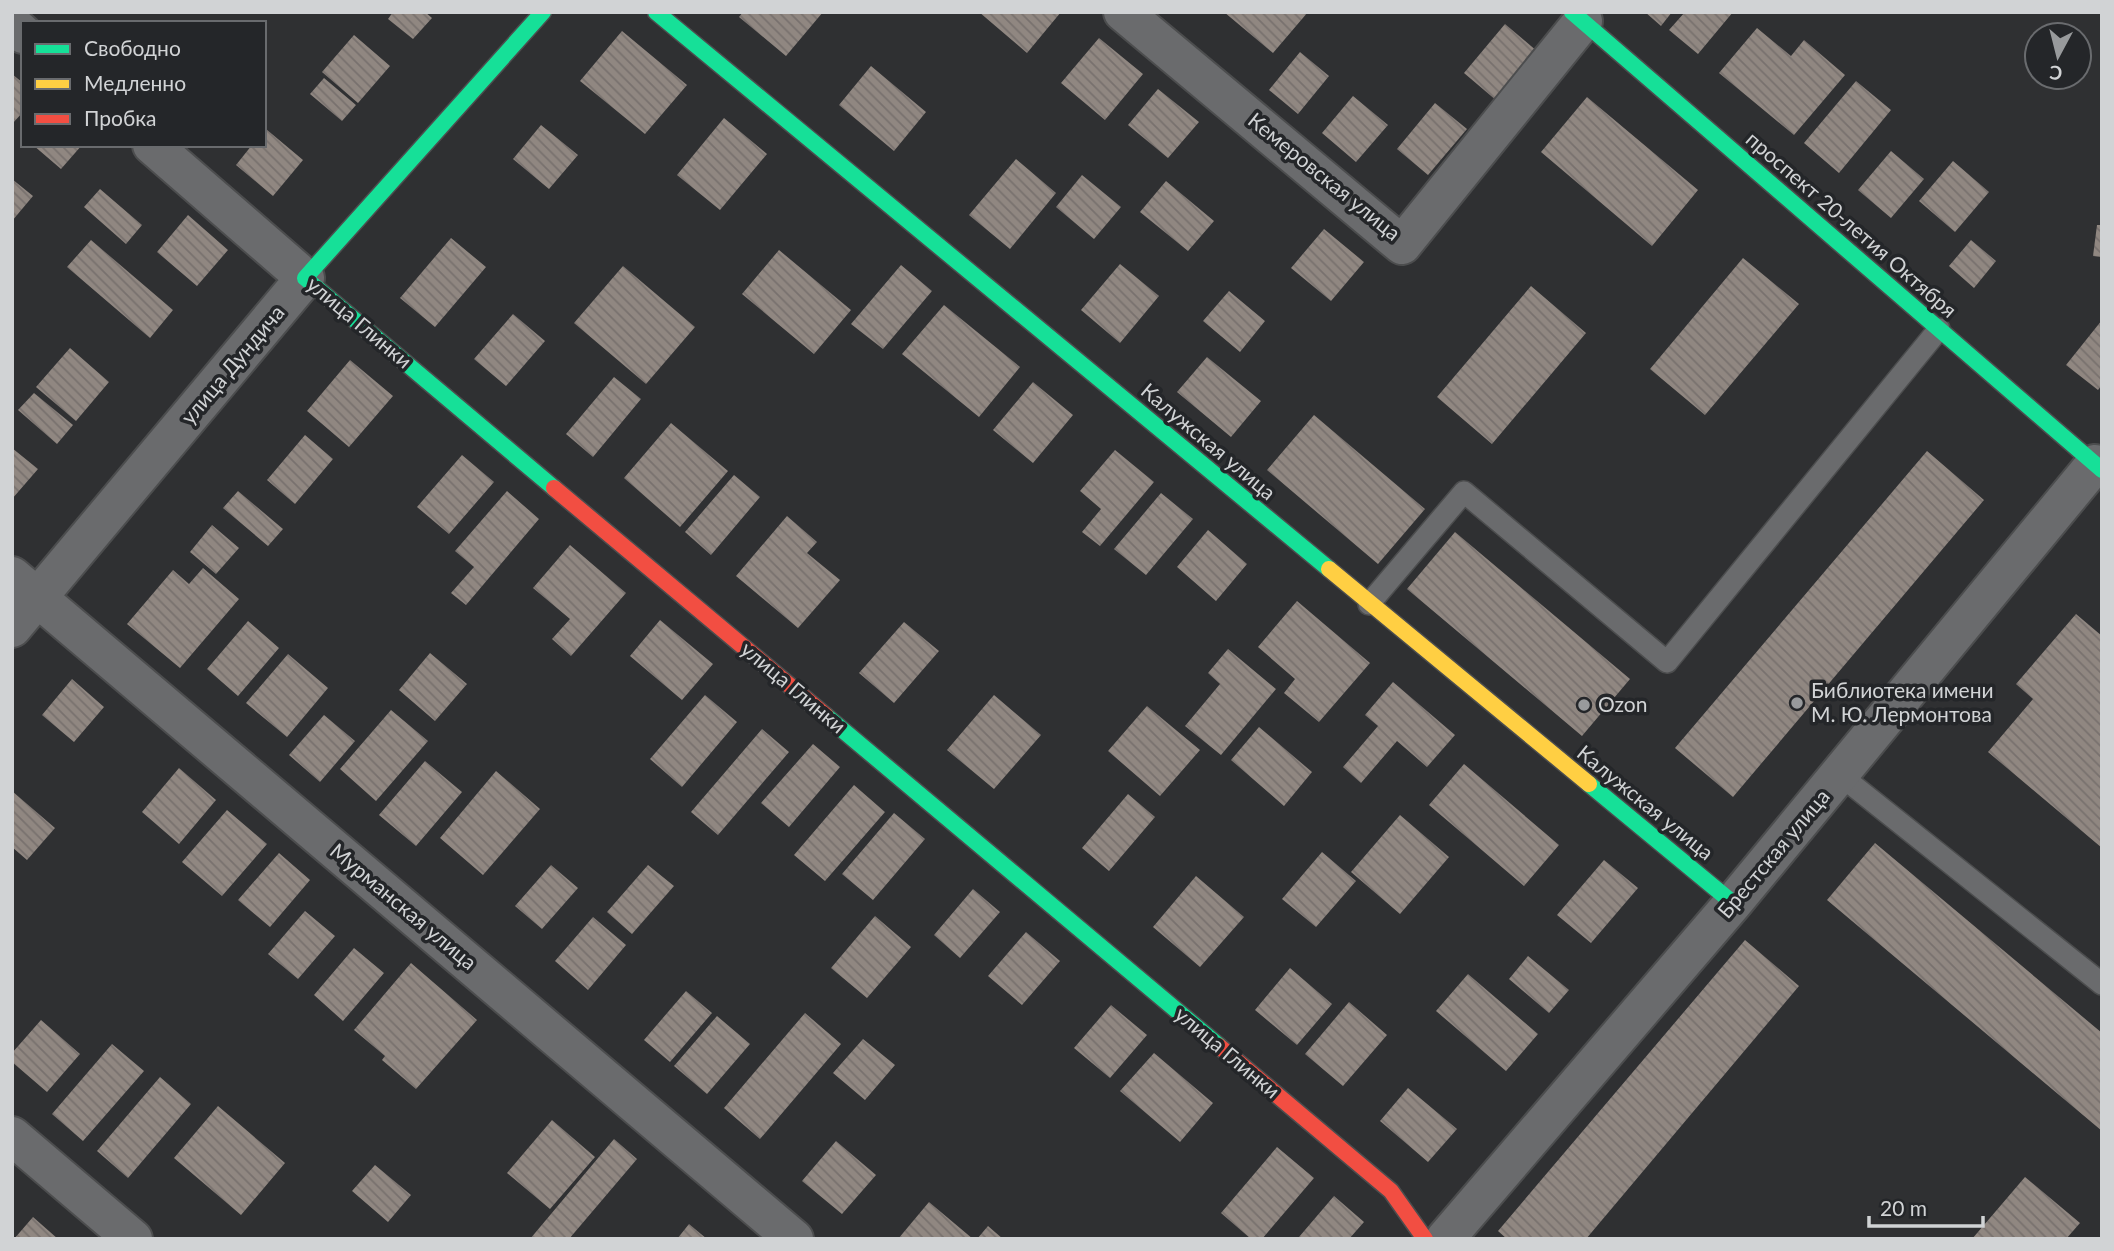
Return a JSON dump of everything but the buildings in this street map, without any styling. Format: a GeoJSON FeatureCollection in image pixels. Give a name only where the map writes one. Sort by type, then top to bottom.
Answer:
{"type":"FeatureCollection","features":[{"type":"Feature","properties":{"kind":"street","name":"улица Дундича"},"geometry":{"type":"LineString","coordinates":[[12,628],[25,587],[543,12]]}},
{"type":"Feature","properties":{"kind":"street","name":"Калужская улица"},"geometry":{"type":"LineString","coordinates":[[656,12],[1733,903]]}},
{"type":"Feature","properties":{"kind":"street","name":"Кемеровская улица"},"geometry":{"type":"LineString","coordinates":[[1123,12],[1402,245],[1577,17]]}},
{"type":"Feature","properties":{"kind":"street","name":"проспект 20-летия Октября"},"geometry":{"type":"LineString","coordinates":[[1577,17],[2098,467]]}},
{"type":"Feature","properties":{"kind":"street","name":"улица Глинки"},"geometry":{"type":"LineString","coordinates":[[154,147],[305,278],[1391,1191],[1425,1239]]}},
{"type":"Feature","properties":{"kind":"street","name":"Брестская улица"},"geometry":{"type":"LineString","coordinates":[[1446,1239],[1733,903],[2098,467]]}},
{"type":"Feature","properties":{"kind":"street","name":"Мурманская улица"},"geometry":{"type":"LineString","coordinates":[[25,587],[794,1239]]}},
{"type":"Feature","properties":{"kind":"street"},"geometry":{"type":"LineString","coordinates":[[12,1136],[133,1239]]}},
{"type":"Feature","properties":{"kind":"lane"},"geometry":{"type":"LineString","coordinates":[[1369,604],[1464,492],[1667,662],[1939,329]]}},
{"type":"Feature","properties":{"kind":"lane"},"geometry":{"type":"LineString","coordinates":[[1840,775],[2102,984]]}},
{"type":"Feature","properties":{"kind":"traffic: fast"},"geometry":{"type":"LineString","coordinates":[[543,12],[305,278],[554,488]]}},
{"type":"Feature","properties":{"kind":"traffic: fast"},"geometry":{"type":"LineString","coordinates":[[656,12],[1329,569]]}},
{"type":"Feature","properties":{"kind":"traffic: fast"},"geometry":{"type":"LineString","coordinates":[[1572,12],[2102,470]]}},
{"type":"Feature","properties":{"kind":"traffic: fast"},"geometry":{"type":"LineString","coordinates":[[826,716],[1219,1046]]}},
{"type":"Feature","properties":{"kind":"traffic: fast"},"geometry":{"type":"LineString","coordinates":[[1589,784],[1733,903]]}},
{"type":"Feature","properties":{"kind":"traffic: slow"},"geometry":{"type":"LineString","coordinates":[[1329,569],[1589,784]]}},
{"type":"Feature","properties":{"kind":"traffic: jam"},"geometry":{"type":"LineString","coordinates":[[554,488],[826,716]]}},
{"type":"Feature","properties":{"kind":"traffic: jam"},"geometry":{"type":"LineString","coordinates":[[1219,1046],[1391,1191],[1425,1239]]}},
{"type":"Feature","properties":{"kind":"place","name":"Библиотека имени М. Ю. Лермонтова"},"geometry":{"type":"Point","coordinates":[1797,703]}},
{"type":"Feature","properties":{"kind":"place","name":"Ozon"},"geometry":{"type":"Point","coordinates":[1584,705]}}]}
